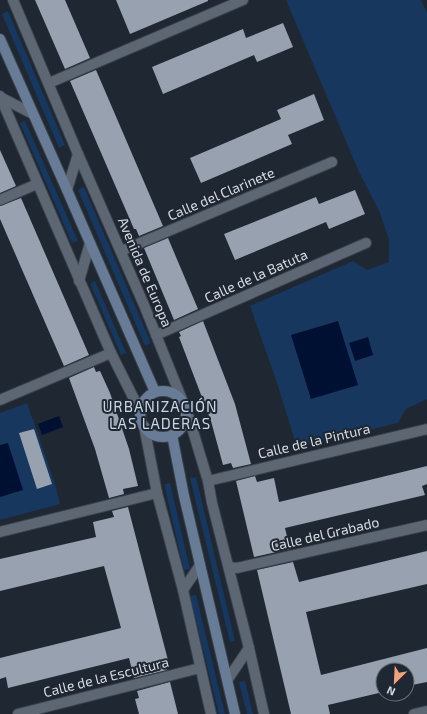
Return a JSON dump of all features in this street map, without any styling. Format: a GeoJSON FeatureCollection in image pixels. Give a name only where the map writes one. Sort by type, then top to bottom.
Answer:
{"type":"FeatureCollection","features":[{"type":"Feature","properties":{"kind":"street","name":"Avenida de Europa"},"geometry":{"type":"LineString","coordinates":[[13,0],[121,251],[184,405],[208,481],[212,503],[249,648],[264,714]]}},
{"type":"Feature","properties":{"kind":"street"},"geometry":{"type":"LineString","coordinates":[[49,83],[243,0]]}},
{"type":"Feature","properties":{"kind":"street"},"geometry":{"type":"LineString","coordinates":[[0,39],[155,392]]}},
{"type":"Feature","properties":{"kind":"street"},"geometry":{"type":"LineString","coordinates":[[0,96],[33,114]]}},
{"type":"Feature","properties":{"kind":"street"},"geometry":{"type":"LineString","coordinates":[[0,96],[111,353],[141,413]]}},
{"type":"Feature","properties":{"kind":"street"},"geometry":{"type":"LineString","coordinates":[[67,190],[78,154]]}},
{"type":"Feature","properties":{"kind":"street","name":"Calle del Clarinete"},"geometry":{"type":"LineString","coordinates":[[121,251],[332,162]]}},
{"type":"Feature","properties":{"kind":"street"},"geometry":{"type":"LineString","coordinates":[[0,200],[37,184]]}},
{"type":"Feature","properties":{"kind":"street","name":"Calle de la Batuta"},"geometry":{"type":"LineString","coordinates":[[156,335],[366,243]]}},
{"type":"Feature","properties":{"kind":"street"},"geometry":{"type":"LineString","coordinates":[[80,281],[90,244]]}},
{"type":"Feature","properties":{"kind":"street"},"geometry":{"type":"LineString","coordinates":[[0,400],[111,353]]}},
{"type":"Feature","properties":{"kind":"street"},"geometry":{"type":"LineString","coordinates":[[144,426],[159,436],[172,435],[182,427],[185,422],[184,405],[178,396],[162,391],[155,392],[148,396],[141,413],[141,419],[144,426],[157,493],[183,590],[210,714]]}},
{"type":"Feature","properties":{"kind":"street","name":"Calle de la Pintura"},"geometry":{"type":"LineString","coordinates":[[208,481],[427,429]]}},
{"type":"Feature","properties":{"kind":"street"},"geometry":{"type":"LineString","coordinates":[[172,435],[184,496],[236,714]]}},
{"type":"Feature","properties":{"kind":"street"},"geometry":{"type":"LineString","coordinates":[[0,532],[157,493]]}},
{"type":"Feature","properties":{"kind":"street","name":"Calle del Grabado"},"geometry":{"type":"LineString","coordinates":[[229,567],[237,568],[427,525]]}},
{"type":"Feature","properties":{"kind":"street"},"geometry":{"type":"LineString","coordinates":[[183,590],[200,565]]}},
{"type":"Feature","properties":{"kind":"street"},"geometry":{"type":"LineString","coordinates":[[228,680],[249,648]]}},
{"type":"Feature","properties":{"kind":"street","name":"Calle de la Escultura"},"geometry":{"type":"LineString","coordinates":[[18,714],[200,668]]}},
{"type":"Feature","properties":{"kind":"street"},"geometry":{"type":"LineString","coordinates":[[414,714],[427,711]]}},
{"type":"Feature","properties":{"kind":"shaded area"},"geometry":{"type":"Polygon","coordinates":[[[286,0],[421,0],[427,13],[427,399],[406,409],[398,423],[297,447],[275,377],[250,306],[353,261],[367,270],[389,262],[389,240],[380,213],[359,172],[286,0]]]}},
{"type":"Feature","properties":{"kind":"shaded area"},"geometry":{"type":"Polygon","coordinates":[[[8,11],[65,145],[59,148],[2,14],[8,11]]]}},
{"type":"Feature","properties":{"kind":"shaded area"},"geometry":{"type":"Polygon","coordinates":[[[25,121],[78,241],[72,243],[20,123],[25,121]]]}},
{"type":"Feature","properties":{"kind":"shaded area"},"geometry":{"type":"Polygon","coordinates":[[[84,187],[151,343],[145,346],[78,190],[84,187]]]}},
{"type":"Feature","properties":{"kind":"shaded area"},"geometry":{"type":"Polygon","coordinates":[[[95,281],[126,353],[121,355],[90,283],[95,281]]]}},
{"type":"Feature","properties":{"kind":"shaded area"},"geometry":{"type":"Polygon","coordinates":[[[338,321],[358,385],[311,399],[291,335],[338,321]]]}},
{"type":"Feature","properties":{"kind":"shaded area"},"geometry":{"type":"Polygon","coordinates":[[[368,337],[373,355],[355,361],[349,343],[368,337]]]}},
{"type":"Feature","properties":{"kind":"shaded area"},"geometry":{"type":"Polygon","coordinates":[[[27,403],[55,484],[60,504],[0,520],[0,413],[27,403]]]}},
{"type":"Feature","properties":{"kind":"shaded area"},"geometry":{"type":"Polygon","coordinates":[[[59,416],[63,427],[42,435],[38,424],[59,416]]]}},
{"type":"Feature","properties":{"kind":"shaded area"},"geometry":{"type":"Polygon","coordinates":[[[8,443],[23,490],[0,497],[0,445],[8,443]]]}},
{"type":"Feature","properties":{"kind":"shaded area"},"geometry":{"type":"Polygon","coordinates":[[[196,477],[235,641],[230,642],[190,478],[196,477]]]}},
{"type":"Feature","properties":{"kind":"shaded area"},"geometry":{"type":"Polygon","coordinates":[[[170,483],[190,569],[184,570],[164,484],[170,483]]]}},
{"type":"Feature","properties":{"kind":"shaded area"},"geometry":{"type":"Polygon","coordinates":[[[196,595],[225,714],[219,714],[190,596],[196,595]]]}},
{"type":"Feature","properties":{"kind":"shaded area"},"geometry":{"type":"Polygon","coordinates":[[[245,681],[253,714],[247,714],[239,682],[245,681]]]}},
{"type":"Feature","properties":{"kind":"building"},"geometry":{"type":"Polygon","coordinates":[[[35,0],[65,0],[90,58],[65,69],[35,0]]]}},
{"type":"Feature","properties":{"kind":"building"},"geometry":{"type":"Polygon","coordinates":[[[116,0],[208,0],[208,1],[130,34],[116,0]]]}},
{"type":"Feature","properties":{"kind":"building"},"geometry":{"type":"Polygon","coordinates":[[[283,23],[293,47],[257,62],[254,55],[163,94],[152,67],[243,29],[246,38],[283,23]]]}},
{"type":"Feature","properties":{"kind":"building"},"geometry":{"type":"Polygon","coordinates":[[[96,70],[163,226],[139,236],[136,229],[134,229],[70,81],[96,70]]]}},
{"type":"Feature","properties":{"kind":"building"},"geometry":{"type":"Polygon","coordinates":[[[314,94],[324,120],[288,135],[292,144],[201,183],[190,158],[281,119],[277,110],[314,94]]]}},
{"type":"Feature","properties":{"kind":"building"},"geometry":{"type":"Polygon","coordinates":[[[0,150],[16,186],[0,193],[0,150]]]}},
{"type":"Feature","properties":{"kind":"building"},"geometry":{"type":"Polygon","coordinates":[[[355,190],[365,214],[329,229],[326,222],[235,260],[224,234],[316,197],[319,204],[355,190]]]}},
{"type":"Feature","properties":{"kind":"building"},"geometry":{"type":"Polygon","coordinates":[[[21,198],[89,355],[64,366],[0,219],[0,206],[21,198]]]}},
{"type":"Feature","properties":{"kind":"building"},"geometry":{"type":"Polygon","coordinates":[[[168,238],[198,309],[174,320],[144,248],[168,238]]]}},
{"type":"Feature","properties":{"kind":"building"},"geometry":{"type":"Polygon","coordinates":[[[203,321],[235,404],[251,464],[233,468],[231,463],[223,465],[211,421],[179,337],[181,336],[179,332],[203,321]]]}},
{"type":"Feature","properties":{"kind":"building"},"geometry":{"type":"Polygon","coordinates":[[[94,367],[96,372],[100,371],[110,393],[129,449],[138,486],[123,489],[124,494],[109,498],[95,449],[69,378],[94,367]]]}},
{"type":"Feature","properties":{"kind":"building"},"geometry":{"type":"Polygon","coordinates":[[[34,429],[52,484],[37,489],[19,433],[34,429]]]}},
{"type":"Feature","properties":{"kind":"building"},"geometry":{"type":"Polygon","coordinates":[[[427,466],[427,484],[422,486],[425,495],[285,528],[290,549],[254,557],[236,481],[255,476],[257,482],[274,478],[279,502],[427,466]]]}},
{"type":"Feature","properties":{"kind":"building"},"geometry":{"type":"Polygon","coordinates":[[[128,507],[169,664],[165,665],[167,670],[134,678],[129,658],[8,688],[6,677],[0,679],[0,658],[121,628],[104,566],[0,591],[0,559],[96,537],[93,522],[114,517],[112,511],[128,507]]]}},
{"type":"Feature","properties":{"kind":"building"},"geometry":{"type":"Polygon","coordinates":[[[427,551],[427,584],[306,612],[321,675],[427,648],[427,682],[415,684],[415,662],[375,662],[375,694],[328,705],[330,714],[291,714],[257,570],[293,562],[299,582],[427,551]]]}},
{"type":"Feature","properties":{"kind":"building"},"geometry":{"type":"Polygon","coordinates":[[[170,682],[178,714],[139,714],[135,699],[139,698],[137,691],[170,682]]]}},
{"type":"Feature","properties":{"kind":"district","name":"URBANIZACIÓN LAS LADERAS"},"geometry":{"type":"Point","coordinates":[160,416]}}]}
